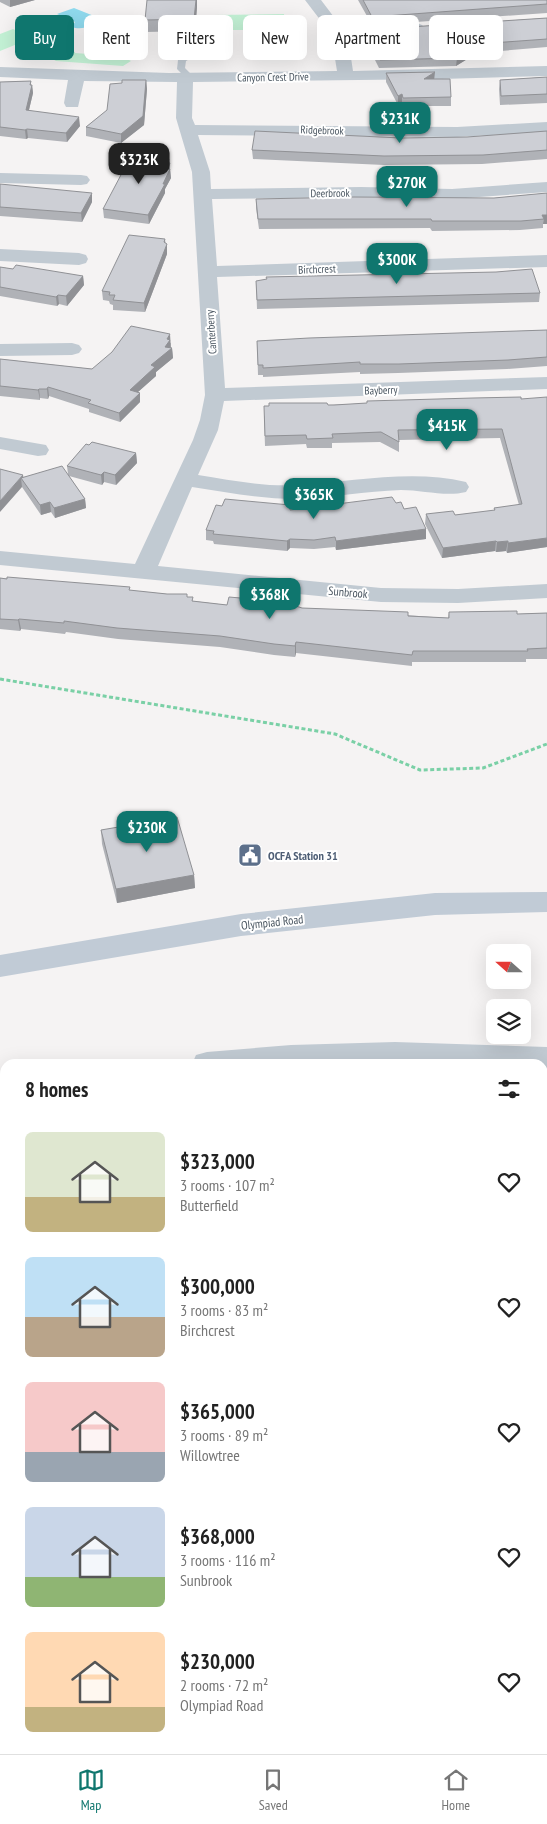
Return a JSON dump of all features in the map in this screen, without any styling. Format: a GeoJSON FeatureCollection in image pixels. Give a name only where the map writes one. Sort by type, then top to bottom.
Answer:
{"type":"FeatureCollection","features":[{"type":"Feature","properties":{"kind":"main road","name":"Olympiad Road"},"geometry":{"type":"LineString","coordinates":[[0,966],[251,924],[435,904],[547,902]]}},
{"type":"Feature","properties":{"kind":"street"},"geometry":{"type":"LineString","coordinates":[[313,0],[324,15]]}},
{"type":"Feature","properties":{"kind":"street"},"geometry":{"type":"LineString","coordinates":[[419,29],[429,28]]}},
{"type":"Feature","properties":{"kind":"street"},"geometry":{"type":"LineString","coordinates":[[343,60],[346,76]]}},
{"type":"Feature","properties":{"kind":"street","name":"Canyon Crest Drive"},"geometry":{"type":"LineString","coordinates":[[0,72],[77,77],[188,66],[346,76],[470,75],[547,71]]}},
{"type":"Feature","properties":{"kind":"street","name":"Canterberry"},"geometry":{"type":"LineString","coordinates":[[143,573],[185,479],[206,438],[212,420],[215,395],[203,194],[200,172],[184,118],[188,66]]}},
{"type":"Feature","properties":{"kind":"street"},"geometry":{"type":"LineString","coordinates":[[72,103],[77,77]]}},
{"type":"Feature","properties":{"kind":"street","name":"Ridgebrook"},"geometry":{"type":"LineString","coordinates":[[188,130],[247,128],[414,134],[468,133],[547,127]]}},
{"type":"Feature","properties":{"kind":"street"},"geometry":{"type":"LineString","coordinates":[[0,178],[81,180]]}},
{"type":"Feature","properties":{"kind":"street","name":"Deerbrook"},"geometry":{"type":"LineString","coordinates":[[203,194],[361,192],[452,194],[547,187]]}},
{"type":"Feature","properties":{"kind":"street"},"geometry":{"type":"LineString","coordinates":[[0,255],[78,259]]}},
{"type":"Feature","properties":{"kind":"street","name":"Birchcrest"},"geometry":{"type":"LineString","coordinates":[[207,272],[547,261]]}},
{"type":"Feature","properties":{"kind":"street"},"geometry":{"type":"LineString","coordinates":[[0,350],[72,349]]}},
{"type":"Feature","properties":{"kind":"street","name":"Bayberry"},"geometry":{"type":"LineString","coordinates":[[215,395],[547,383]]}},
{"type":"Feature","properties":{"kind":"street"},"geometry":{"type":"LineString","coordinates":[[0,443],[38,450]]}},
{"type":"Feature","properties":{"kind":"street"},"geometry":{"type":"LineString","coordinates":[[185,479],[245,489],[295,492],[376,484],[420,483],[458,487]]}},
{"type":"Feature","properties":{"kind":"street","name":"Sunbrook"},"geometry":{"type":"LineString","coordinates":[[0,558],[382,595],[458,596],[547,591]]}},
{"type":"Feature","properties":{"kind":"street"},"geometry":{"type":"LineString","coordinates":[[267,1059],[395,1054],[478,1059]]}},
{"type":"Feature","properties":{"kind":"path"},"geometry":{"type":"LineString","coordinates":[[0,679],[334,734],[420,770],[483,768],[547,744]]}},
{"type":"Feature","properties":{"kind":"green space"},"geometry":{"type":"Polygon","coordinates":[[[284,14],[284,15],[243,15],[243,30],[233,30],[233,15],[213,15],[284,14]]]}},
{"type":"Feature","properties":{"kind":"green space"},"geometry":{"type":"Polygon","coordinates":[[[15,30],[15,45],[0,51],[0,34],[15,30]]]}},
{"type":"Feature","properties":{"kind":"green space"},"geometry":{"type":"Polygon","coordinates":[[[74,52],[84,54],[84,60],[131,61],[123,66],[54,60],[74,60],[74,52]]]}},
{"type":"Feature","properties":{"kind":"water"},"geometry":{"type":"Polygon","coordinates":[[[74,8],[92,15],[84,15],[84,28],[76,28],[74,28],[74,15],[57,14],[74,8]]]}},
{"type":"Feature","properties":{"kind":"building"},"geometry":{"type":"Polygon","coordinates":[[[147,0],[196,0],[194,15],[158,15],[158,20],[148,20],[148,15],[146,15],[147,0]]]}},
{"type":"Feature","properties":{"kind":"building"},"geometry":{"type":"Polygon","coordinates":[[[363,0],[547,0],[547,4],[399,15],[371,15],[363,0]]]}},
{"type":"Feature","properties":{"kind":"building"},"geometry":{"type":"Polygon","coordinates":[[[547,18],[547,39],[503,42],[503,21],[547,18]]]}},
{"type":"Feature","properties":{"kind":"building"},"geometry":{"type":"Polygon","coordinates":[[[419,26],[429,26],[429,59],[419,59],[419,26]]]}},
{"type":"Feature","properties":{"kind":"building"},"geometry":{"type":"Polygon","coordinates":[[[435,72],[424,79],[450,79],[451,97],[403,98],[402,94],[398,96],[386,73],[435,72]]]}},
{"type":"Feature","properties":{"kind":"building"},"geometry":{"type":"Polygon","coordinates":[[[547,77],[547,94],[501,96],[500,80],[547,77]]]}},
{"type":"Feature","properties":{"kind":"building"},"geometry":{"type":"Polygon","coordinates":[[[122,80],[146,80],[143,116],[121,134],[86,127],[107,110],[110,84],[122,83],[122,80]]]}},
{"type":"Feature","properties":{"kind":"building"},"geometry":{"type":"Polygon","coordinates":[[[31,81],[30,85],[32,85],[26,110],[79,117],[66,133],[0,127],[0,82],[31,81]]]}},
{"type":"Feature","properties":{"kind":"building"},"geometry":{"type":"Polygon","coordinates":[[[255,131],[401,138],[467,137],[547,131],[547,150],[483,155],[384,156],[252,150],[255,131]]]}},
{"type":"Feature","properties":{"kind":"building"},"geometry":{"type":"Polygon","coordinates":[[[132,154],[169,159],[167,163],[170,163],[167,169],[170,169],[163,184],[165,184],[148,215],[103,209],[132,154]]]}},
{"type":"Feature","properties":{"kind":"building"},"geometry":{"type":"Polygon","coordinates":[[[0,184],[92,193],[81,213],[0,207],[0,184]]]}},
{"type":"Feature","properties":{"kind":"building"},"geometry":{"type":"Polygon","coordinates":[[[547,193],[547,215],[542,215],[544,219],[521,221],[258,219],[256,199],[354,197],[494,198],[547,193]]]}},
{"type":"Feature","properties":{"kind":"building"},"geometry":{"type":"Polygon","coordinates":[[[129,235],[165,239],[164,242],[167,244],[144,303],[113,300],[115,295],[109,295],[110,292],[102,291],[129,235]]]}},
{"type":"Feature","properties":{"kind":"building"},"geometry":{"type":"Polygon","coordinates":[[[16,265],[83,276],[66,296],[58,295],[56,297],[0,287],[0,267],[13,269],[16,265]]]}},
{"type":"Feature","properties":{"kind":"building"},"geometry":{"type":"Polygon","coordinates":[[[532,269],[540,293],[257,300],[256,281],[267,279],[266,277],[496,272],[532,269]]]}},
{"type":"Feature","properties":{"kind":"building"},"geometry":{"type":"Polygon","coordinates":[[[131,326],[170,334],[167,339],[170,340],[165,347],[172,348],[151,365],[155,367],[130,390],[140,393],[119,413],[88,403],[91,400],[48,387],[47,389],[38,390],[0,386],[0,359],[92,369],[112,352],[131,326]]]}},
{"type":"Feature","properties":{"kind":"building"},"geometry":{"type":"Polygon","coordinates":[[[547,330],[547,357],[399,364],[360,364],[360,362],[263,368],[263,365],[258,365],[257,341],[547,330]]]}},
{"type":"Feature","properties":{"kind":"building"},"geometry":{"type":"Polygon","coordinates":[[[521,397],[521,399],[547,397],[547,538],[508,543],[508,541],[496,541],[443,548],[426,514],[453,511],[455,515],[495,510],[494,508],[522,504],[502,429],[398,430],[399,442],[381,432],[332,434],[333,438],[307,439],[306,435],[265,436],[264,406],[269,406],[269,403],[327,403],[328,405],[334,405],[367,403],[367,401],[521,397]]]}},
{"type":"Feature","properties":{"kind":"building"},"geometry":{"type":"Polygon","coordinates":[[[92,442],[136,453],[115,475],[104,472],[101,475],[67,466],[86,444],[89,445],[92,442]]]}},
{"type":"Feature","properties":{"kind":"building"},"geometry":{"type":"Polygon","coordinates":[[[62,466],[85,499],[54,508],[50,502],[40,505],[21,478],[62,466]]]}},
{"type":"Feature","properties":{"kind":"building"},"geometry":{"type":"Polygon","coordinates":[[[0,469],[23,475],[0,501],[0,469]]]}},
{"type":"Feature","properties":{"kind":"building"},"geometry":{"type":"Polygon","coordinates":[[[392,497],[396,503],[401,502],[404,509],[416,507],[426,529],[336,541],[335,537],[314,540],[290,539],[287,541],[213,534],[214,531],[206,530],[216,505],[222,506],[225,499],[290,505],[290,510],[392,497]]]}},
{"type":"Feature","properties":{"kind":"building"},"geometry":{"type":"Polygon","coordinates":[[[7,577],[130,587],[129,590],[167,594],[187,594],[187,597],[193,597],[192,601],[227,605],[229,597],[297,603],[296,606],[302,608],[408,612],[408,616],[449,618],[449,612],[517,611],[517,614],[547,613],[547,648],[527,649],[528,651],[413,651],[412,655],[296,642],[295,646],[274,644],[220,636],[117,628],[64,621],[64,623],[0,619],[0,578],[7,579],[7,577]]]}},
{"type":"Feature","properties":{"kind":"building"},"geometry":{"type":"Polygon","coordinates":[[[177,817],[194,875],[116,889],[101,830],[177,817]]]}},
{"type":"Feature","properties":{"kind":"place","name":"OCFA Station 31"},"geometry":{"type":"Point","coordinates":[250,855]}}]}
